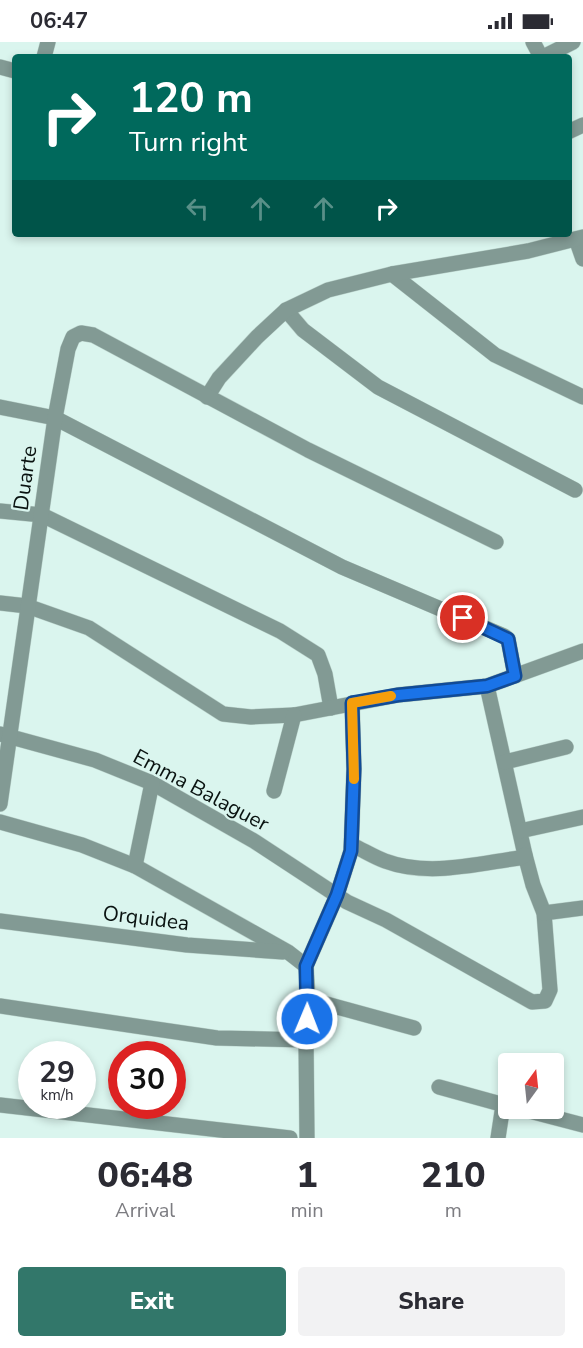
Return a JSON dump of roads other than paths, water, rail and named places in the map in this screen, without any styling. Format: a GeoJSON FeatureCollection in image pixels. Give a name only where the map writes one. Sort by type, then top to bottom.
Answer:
{"type":"FeatureCollection","features":[{"type":"Feature","properties":{"kind":"street"},"geometry":{"type":"LineString","coordinates":[[548,54],[573,42]]}},
{"type":"Feature","properties":{"kind":"street"},"geometry":{"type":"LineString","coordinates":[[496,542],[308,450],[207,397],[219,378],[286,310],[328,290],[392,274],[528,251],[580,238],[583,259]]}},
{"type":"Feature","properties":{"kind":"street"},"geometry":{"type":"LineString","coordinates":[[392,274],[495,355],[583,397]]}},
{"type":"Feature","properties":{"kind":"street"},"geometry":{"type":"LineString","coordinates":[[286,310],[303,330],[378,387],[575,490]]}},
{"type":"Feature","properties":{"kind":"street","name":"Duarte"},"geometry":{"type":"LineString","coordinates":[[0,804],[5,735],[42,515],[54,418],[68,349],[73,337],[81,333],[93,335],[207,397]]}},
{"type":"Feature","properties":{"kind":"street"},"geometry":{"type":"LineString","coordinates":[[0,407],[54,418],[342,567],[504,636],[508,639],[515,676]]}},
{"type":"Feature","properties":{"kind":"street"},"geometry":{"type":"LineString","coordinates":[[0,511],[42,515],[280,631],[318,655],[325,674],[331,708]]}},
{"type":"Feature","properties":{"kind":"street"},"geometry":{"type":"LineString","coordinates":[[0,603],[27,606],[89,628],[223,714],[251,717],[294,715],[398,695],[487,686],[583,651]]}},
{"type":"Feature","properties":{"kind":"street"},"geometry":{"type":"LineString","coordinates":[[487,686],[525,855],[544,913],[583,908]]}},
{"type":"Feature","properties":{"kind":"street"},"geometry":{"type":"LineString","coordinates":[[307,1138],[308,999],[306,966],[337,895],[352,845],[354,769],[352,703]]}},
{"type":"Feature","properties":{"kind":"street"},"geometry":{"type":"LineString","coordinates":[[274,791],[294,715]]}},
{"type":"Feature","properties":{"kind":"street","name":"Emma Balaguer"},"geometry":{"type":"LineString","coordinates":[[5,735],[95,760],[153,783],[254,841],[347,902],[386,920],[532,1002],[545,1001],[550,990],[544,913]]}},
{"type":"Feature","properties":{"kind":"street"},"geometry":{"type":"LineString","coordinates":[[504,762],[566,747]]}},
{"type":"Feature","properties":{"kind":"street"},"geometry":{"type":"LineString","coordinates":[[135,866],[153,783]]}},
{"type":"Feature","properties":{"kind":"street"},"geometry":{"type":"LineString","coordinates":[[520,831],[583,818]]}},
{"type":"Feature","properties":{"kind":"street"},"geometry":{"type":"LineString","coordinates":[[0,822],[82,844],[135,866],[288,952],[306,966]]}},
{"type":"Feature","properties":{"kind":"street"},"geometry":{"type":"LineString","coordinates":[[352,845],[387,861],[416,868],[450,868],[519,858],[525,855]]}},
{"type":"Feature","properties":{"kind":"street","name":"Orquidea"},"geometry":{"type":"LineString","coordinates":[[0,921],[187,945],[288,952]]}},
{"type":"Feature","properties":{"kind":"street"},"geometry":{"type":"LineString","coordinates":[[308,999],[414,1028]]}},
{"type":"Feature","properties":{"kind":"street"},"geometry":{"type":"LineString","coordinates":[[0,1006],[217,1038],[306,1040]]}},
{"type":"Feature","properties":{"kind":"street"},"geometry":{"type":"LineString","coordinates":[[439,1087],[498,1103]]}},
{"type":"Feature","properties":{"kind":"street"},"geometry":{"type":"LineString","coordinates":[[0,1105],[290,1138]]}},
{"type":"Feature","properties":{"kind":"street"},"geometry":{"type":"LineString","coordinates":[[498,1138],[503,1119]]}},
{"type":"Feature","properties":{"kind":"street"},"geometry":{"type":"LineString","coordinates":[[560,1119],[583,1125]]}}]}
